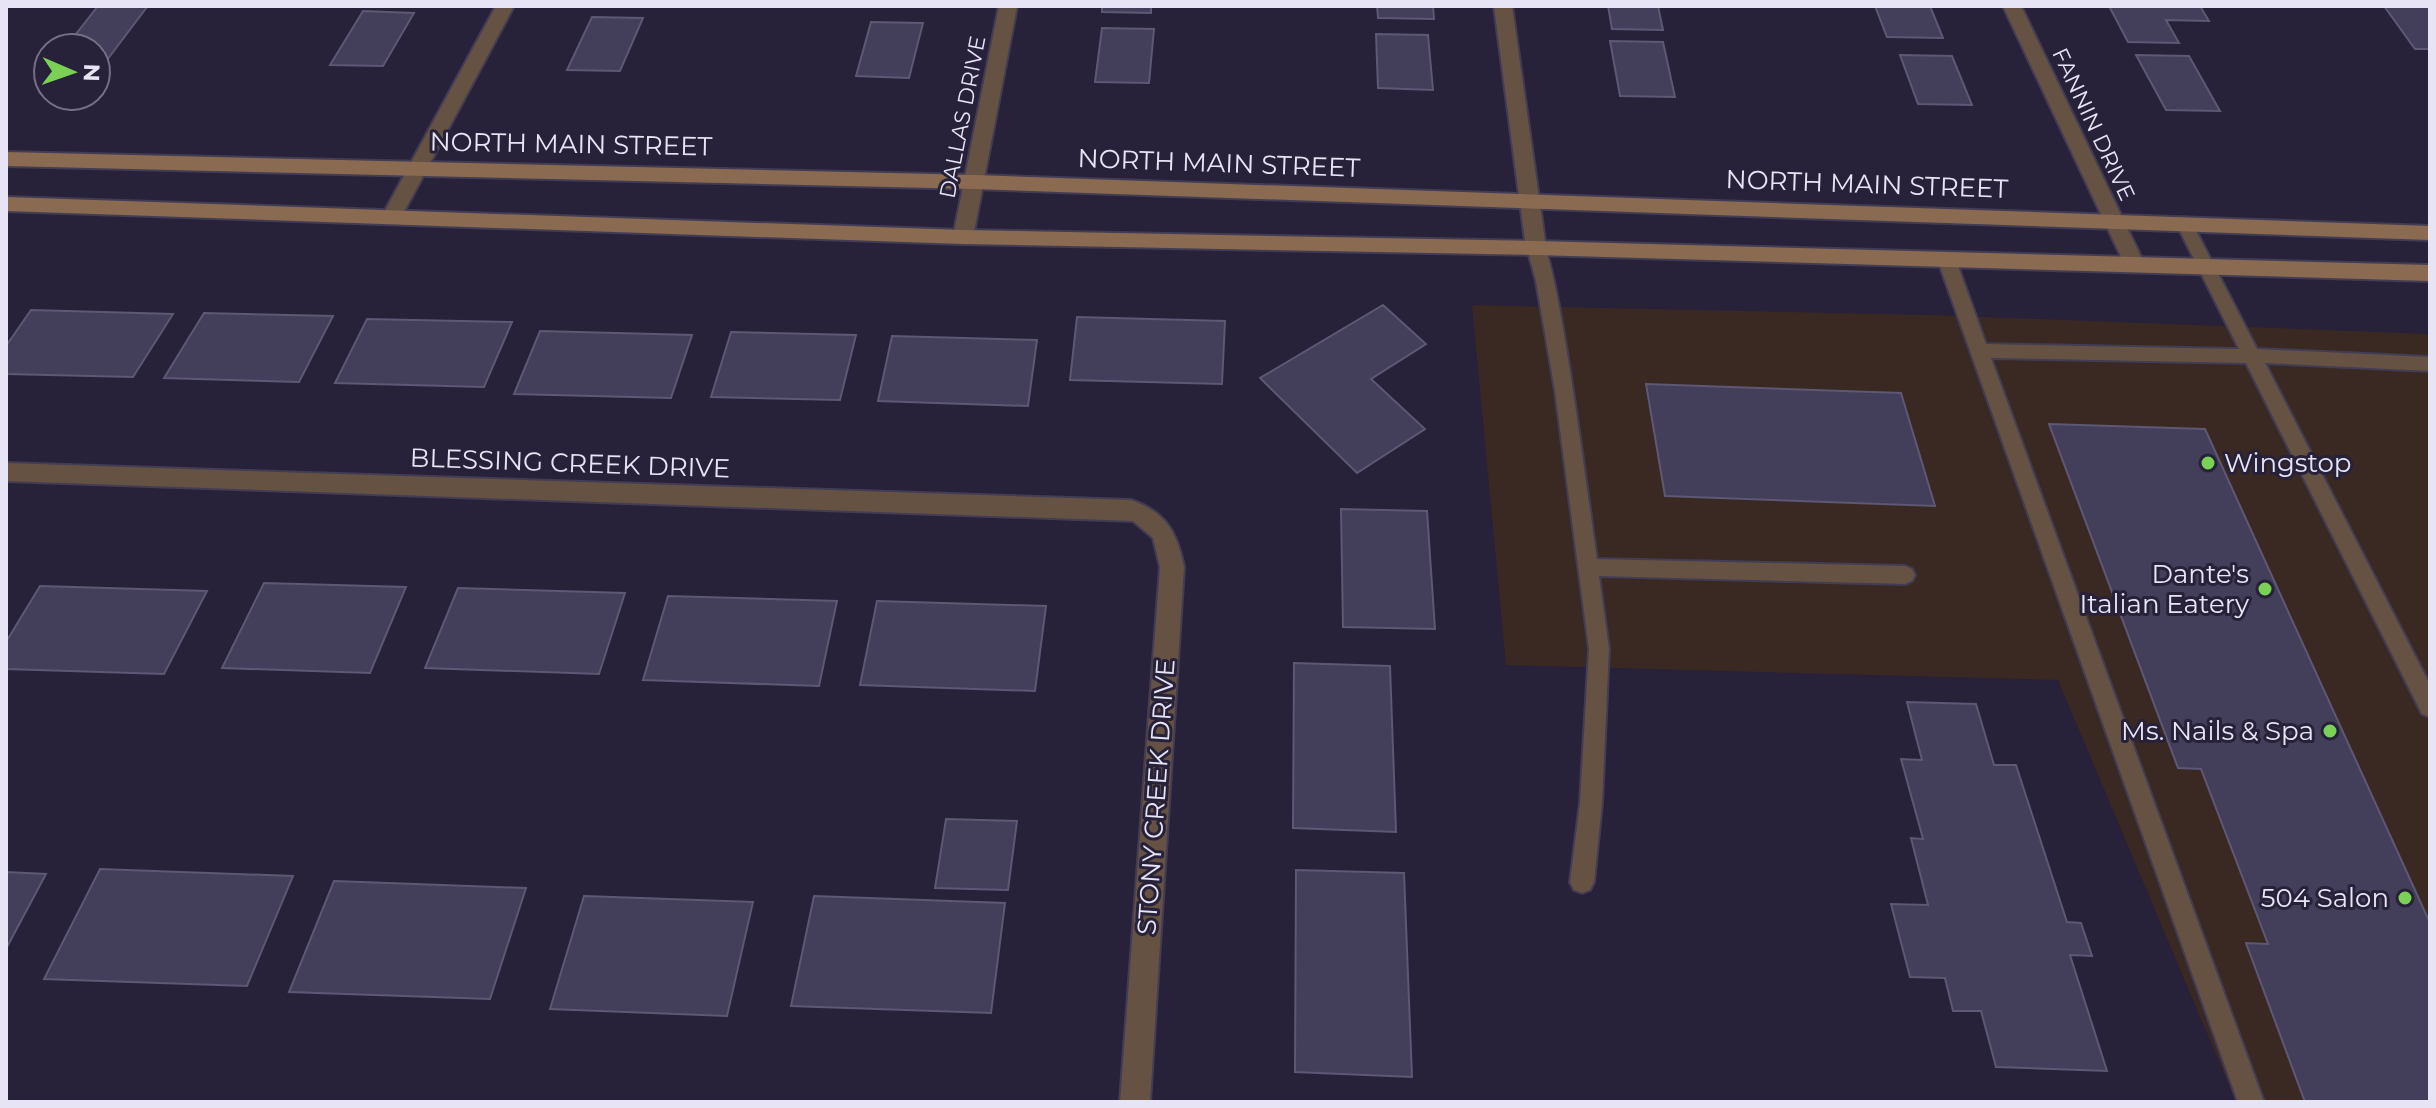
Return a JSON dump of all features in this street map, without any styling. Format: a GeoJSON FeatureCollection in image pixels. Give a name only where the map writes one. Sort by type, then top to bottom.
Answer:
{"type":"FeatureCollection","features":[{"type":"Feature","properties":{"kind":"main road","name":"NORTH MAIN STREET"},"geometry":{"type":"LineString","coordinates":[[6,159],[975,182],[2430,233]]}},
{"type":"Feature","properties":{"kind":"main road"},"geometry":{"type":"LineString","coordinates":[[6,204],[963,237],[1946,258],[2430,273]]}},
{"type":"Feature","properties":{"kind":"street"},"geometry":{"type":"LineString","coordinates":[[391,218],[505,6]]}},
{"type":"Feature","properties":{"kind":"street","name":"DALLAS DRIVE"},"geometry":{"type":"LineString","coordinates":[[963,237],[1008,6]]}},
{"type":"Feature","properties":{"kind":"street"},"geometry":{"type":"LineString","coordinates":[[1503,6],[1536,248]]}},
{"type":"Feature","properties":{"kind":"street","name":"FANNIN DRIVE"},"geometry":{"type":"LineString","coordinates":[[2012,6],[2134,263]]}},
{"type":"Feature","properties":{"kind":"street","name":"BLESSING CREEK DRIVE"},"geometry":{"type":"LineString","coordinates":[[6,472],[1131,510]]}},
{"type":"Feature","properties":{"kind":"street","name":"STONY CREEK DRIVE"},"geometry":{"type":"LineString","coordinates":[[1131,510],[1146,516],[1166,535],[1172,567],[1135,1102]]}},
{"type":"Feature","properties":{"kind":"lane"},"geometry":{"type":"LineString","coordinates":[[2184,223],[2430,707]]}},
{"type":"Feature","properties":{"kind":"lane"},"geometry":{"type":"LineString","coordinates":[[1536,248],[1545,281],[1564,391],[1599,649],[1591,803],[1582,882]]}},
{"type":"Feature","properties":{"kind":"lane"},"geometry":{"type":"LineString","coordinates":[[1946,258],[2251,1102]]}},
{"type":"Feature","properties":{"kind":"lane"},"geometry":{"type":"LineString","coordinates":[[1980,351],[2252,356],[2430,364]]}},
{"type":"Feature","properties":{"kind":"lane"},"geometry":{"type":"LineString","coordinates":[[1588,567],[1905,575]]}},
{"type":"Feature","properties":{"kind":"shaded area"},"geometry":{"type":"Polygon","coordinates":[[[1472,305],[1931,315],[2430,334],[2430,1102],[2236,1102],[2058,680],[1506,665],[1472,305]]]}},
{"type":"Feature","properties":{"kind":"building"},"geometry":{"type":"Polygon","coordinates":[[[98,6],[147,7],[112,53],[112,32],[78,32],[98,6]]]}},
{"type":"Feature","properties":{"kind":"building"},"geometry":{"type":"Polygon","coordinates":[[[1102,6],[1151,6],[1151,13],[1102,12],[1102,6]]]}},
{"type":"Feature","properties":{"kind":"building"},"geometry":{"type":"Polygon","coordinates":[[[1377,6],[1433,6],[1434,19],[1378,18],[1377,6]]]}},
{"type":"Feature","properties":{"kind":"building"},"geometry":{"type":"Polygon","coordinates":[[[1608,6],[1658,6],[1663,30],[1612,29],[1608,6]]]}},
{"type":"Feature","properties":{"kind":"building"},"geometry":{"type":"Polygon","coordinates":[[[1875,6],[1930,6],[1943,38],[1887,37],[1875,6]]]}},
{"type":"Feature","properties":{"kind":"building"},"geometry":{"type":"Polygon","coordinates":[[[2109,6],[2200,6],[2209,21],[2166,20],[2179,43],[2128,42],[2109,6]]]}},
{"type":"Feature","properties":{"kind":"building"},"geometry":{"type":"Polygon","coordinates":[[[2384,6],[2430,6],[2430,49],[2415,49],[2384,6]]]}},
{"type":"Feature","properties":{"kind":"building"},"geometry":{"type":"Polygon","coordinates":[[[363,11],[414,13],[383,66],[330,65],[363,11]]]}},
{"type":"Feature","properties":{"kind":"building"},"geometry":{"type":"Polygon","coordinates":[[[592,17],[643,18],[620,71],[567,70],[592,17]]]}},
{"type":"Feature","properties":{"kind":"building"},"geometry":{"type":"Polygon","coordinates":[[[871,22],[923,23],[909,78],[856,76],[871,22]]]}},
{"type":"Feature","properties":{"kind":"building"},"geometry":{"type":"Polygon","coordinates":[[[1102,28],[1154,29],[1149,83],[1095,82],[1102,28]]]}},
{"type":"Feature","properties":{"kind":"building"},"geometry":{"type":"Polygon","coordinates":[[[1376,34],[1428,35],[1433,90],[1378,88],[1376,34]]]}},
{"type":"Feature","properties":{"kind":"building"},"geometry":{"type":"Polygon","coordinates":[[[1610,41],[1663,42],[1675,97],[1620,96],[1610,41]]]}},
{"type":"Feature","properties":{"kind":"building"},"geometry":{"type":"Polygon","coordinates":[[[1900,55],[1952,56],[1972,105],[1918,104],[1900,55]]]}},
{"type":"Feature","properties":{"kind":"building"},"geometry":{"type":"Polygon","coordinates":[[[2136,55],[2189,56],[2220,111],[2166,110],[2136,55]]]}},
{"type":"Feature","properties":{"kind":"building"},"geometry":{"type":"Polygon","coordinates":[[[1383,305],[1426,344],[1371,379],[1425,429],[1357,473],[1260,378],[1383,305]]]}},
{"type":"Feature","properties":{"kind":"building"},"geometry":{"type":"Polygon","coordinates":[[[31,310],[173,314],[133,377],[6,374],[6,346],[31,310]]]}},
{"type":"Feature","properties":{"kind":"building"},"geometry":{"type":"Polygon","coordinates":[[[204,313],[333,316],[299,382],[164,378],[204,313]]]}},
{"type":"Feature","properties":{"kind":"building"},"geometry":{"type":"Polygon","coordinates":[[[1077,317],[1225,321],[1222,384],[1070,380],[1077,317]]]}},
{"type":"Feature","properties":{"kind":"building"},"geometry":{"type":"Polygon","coordinates":[[[367,319],[512,322],[484,387],[335,383],[367,319]]]}},
{"type":"Feature","properties":{"kind":"building"},"geometry":{"type":"Polygon","coordinates":[[[540,331],[692,335],[671,398],[514,394],[540,331]]]}},
{"type":"Feature","properties":{"kind":"building"},"geometry":{"type":"Polygon","coordinates":[[[731,332],[856,335],[840,400],[711,397],[731,332]]]}},
{"type":"Feature","properties":{"kind":"building"},"geometry":{"type":"Polygon","coordinates":[[[892,336],[1037,340],[1028,406],[878,401],[892,336]]]}},
{"type":"Feature","properties":{"kind":"building"},"geometry":{"type":"Polygon","coordinates":[[[1646,384],[1901,393],[1935,506],[1665,496],[1646,384]]]}},
{"type":"Feature","properties":{"kind":"building"},"geometry":{"type":"Polygon","coordinates":[[[2049,424],[2205,429],[2430,923],[2430,1102],[2305,1102],[2246,943],[2268,944],[2201,769],[2178,768],[2049,424]]]}},
{"type":"Feature","properties":{"kind":"building"},"geometry":{"type":"Polygon","coordinates":[[[1341,509],[1427,511],[1435,629],[1343,627],[1341,509]]]}},
{"type":"Feature","properties":{"kind":"building"},"geometry":{"type":"Polygon","coordinates":[[[264,583],[406,587],[370,673],[222,668],[264,583]]]}},
{"type":"Feature","properties":{"kind":"building"},"geometry":{"type":"Polygon","coordinates":[[[40,586],[207,591],[164,674],[6,669],[6,642],[40,586]]]}},
{"type":"Feature","properties":{"kind":"building"},"geometry":{"type":"Polygon","coordinates":[[[458,588],[625,593],[599,674],[425,668],[458,588]]]}},
{"type":"Feature","properties":{"kind":"building"},"geometry":{"type":"Polygon","coordinates":[[[668,596],[837,601],[819,686],[643,680],[668,596]]]}},
{"type":"Feature","properties":{"kind":"building"},"geometry":{"type":"Polygon","coordinates":[[[877,601],[1046,606],[1035,691],[860,685],[877,601]]]}},
{"type":"Feature","properties":{"kind":"building"},"geometry":{"type":"Polygon","coordinates":[[[1294,663],[1390,666],[1396,832],[1293,828],[1294,663]]]}},
{"type":"Feature","properties":{"kind":"building"},"geometry":{"type":"Polygon","coordinates":[[[1907,702],[1976,704],[1994,765],[2016,765],[2067,922],[2081,923],[2092,956],[2070,955],[2107,1071],[1996,1067],[1981,1011],[1953,1011],[1945,978],[1910,977],[1891,904],[1928,905],[1911,838],[1923,839],[1901,759],[1922,760],[1907,702]]]}},
{"type":"Feature","properties":{"kind":"building"},"geometry":{"type":"Polygon","coordinates":[[[946,819],[1017,821],[1008,890],[935,888],[946,819]]]}},
{"type":"Feature","properties":{"kind":"building"},"geometry":{"type":"Polygon","coordinates":[[[100,869],[293,876],[247,986],[44,979],[100,869]]]}},
{"type":"Feature","properties":{"kind":"building"},"geometry":{"type":"Polygon","coordinates":[[[1296,870],[1404,873],[1412,1077],[1295,1072],[1296,870]]]}},
{"type":"Feature","properties":{"kind":"building"},"geometry":{"type":"Polygon","coordinates":[[[6,872],[46,874],[6,949],[6,872]]]}},
{"type":"Feature","properties":{"kind":"building"},"geometry":{"type":"Polygon","coordinates":[[[334,881],[526,888],[490,999],[289,992],[334,881]]]}},
{"type":"Feature","properties":{"kind":"building"},"geometry":{"type":"Polygon","coordinates":[[[584,896],[753,902],[727,1016],[550,1009],[584,896]]]}},
{"type":"Feature","properties":{"kind":"building"},"geometry":{"type":"Polygon","coordinates":[[[814,896],[1005,903],[991,1013],[791,1006],[814,896]]]}},
{"type":"Feature","properties":{"kind":"place","name":"Wingstop"},"geometry":{"type":"Point","coordinates":[2208,463]}},
{"type":"Feature","properties":{"kind":"place","name":"Dante's Italian Eatery"},"geometry":{"type":"Point","coordinates":[2265,589]}},
{"type":"Feature","properties":{"kind":"place","name":"Ms. Nails & Spa"},"geometry":{"type":"Point","coordinates":[2330,731]}},
{"type":"Feature","properties":{"kind":"place","name":"504 Salon"},"geometry":{"type":"Point","coordinates":[2405,898]}}]}
